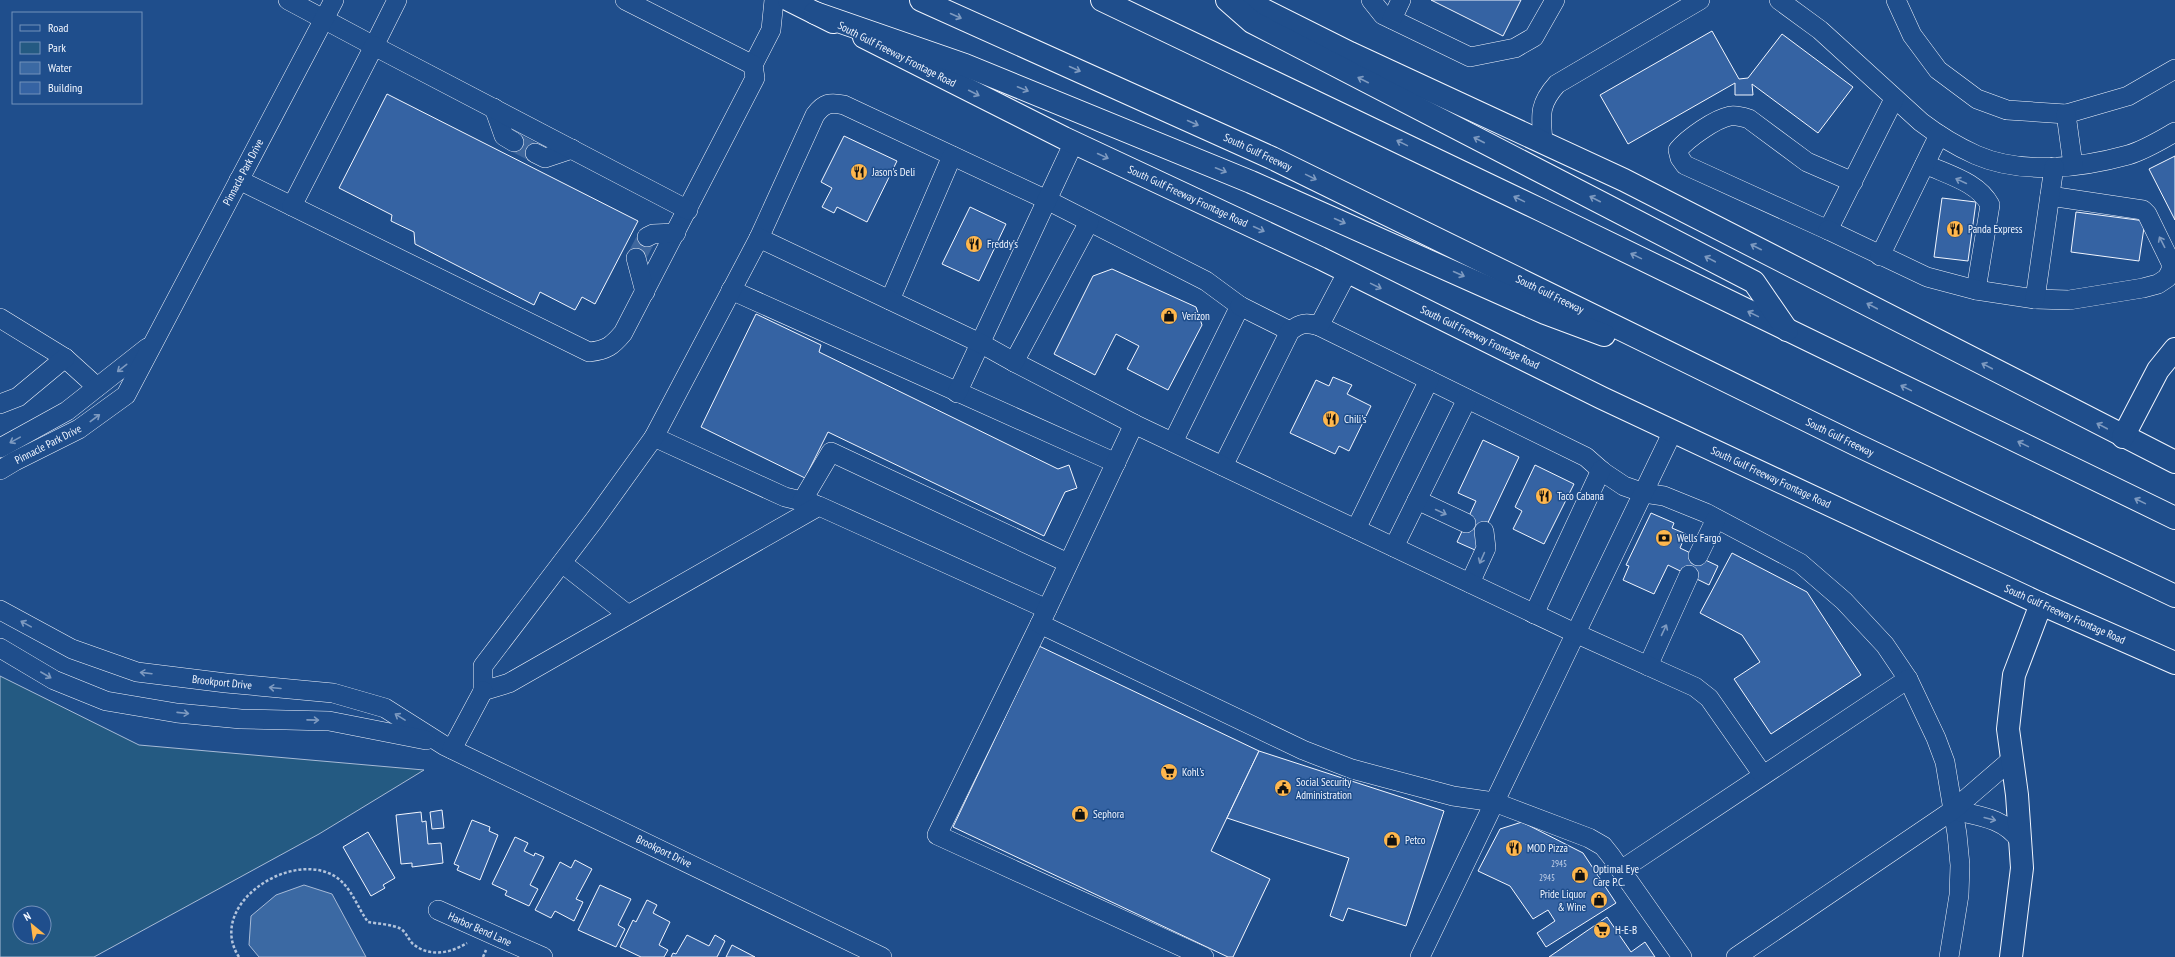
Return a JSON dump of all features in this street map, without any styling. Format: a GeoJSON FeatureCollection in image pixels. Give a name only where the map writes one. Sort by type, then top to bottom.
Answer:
{"type":"FeatureCollection","features":[{"type":"Feature","properties":{"kind":"main road","name":"South Gulf Freeway Frontage Road"},"geometry":{"type":"LineString","coordinates":[[789,0],[1074,142],[1348,271],[1673,431],[2041,604],[2175,663]]}},
{"type":"Feature","properties":{"kind":"main road","name":"South Gulf Freeway"},"geometry":{"type":"LineString","coordinates":[[921,0],[1272,158],[1864,449],[2175,596]]}},
{"type":"Feature","properties":{"kind":"main road"},"geometry":{"type":"LineString","coordinates":[[1102,0],[1548,213],[2175,518]]}},
{"type":"Feature","properties":{"kind":"main road"},"geometry":{"type":"LineString","coordinates":[[1227,0],[1259,25],[1754,282],[1788,331]]}},
{"type":"Feature","properties":{"kind":"main road"},"geometry":{"type":"LineString","coordinates":[[1244,0],[1350,53],[1624,180],[1820,279],[2123,437],[2175,462]]}},
{"type":"Feature","properties":{"kind":"main road"},"geometry":{"type":"LineString","coordinates":[[815,13],[965,65],[1259,186],[1545,313],[1715,376]]}},
{"type":"Feature","properties":{"kind":"main road"},"geometry":{"type":"LineString","coordinates":[[2123,437],[2158,370],[2175,349]]}},
{"type":"Feature","properties":{"kind":"main road"},"geometry":{"type":"LineString","coordinates":[[2011,957],[2022,868],[2017,795],[2011,760],[2008,729],[2014,675],[2041,604]]}},
{"type":"Feature","properties":{"kind":"street"},"geometry":{"type":"LineString","coordinates":[[288,0],[688,210]]}},
{"type":"Feature","properties":{"kind":"street","name":"Pinnacle Park Drive"},"geometry":{"type":"LineString","coordinates":[[0,470],[15,460],[79,429],[126,395],[334,0]]}},
{"type":"Feature","properties":{"kind":"street"},"geometry":{"type":"LineString","coordinates":[[292,206],[397,0]]}},
{"type":"Feature","properties":{"kind":"street"},"geometry":{"type":"LineString","coordinates":[[625,0],[753,65]]}},
{"type":"Feature","properties":{"kind":"street"},"geometry":{"type":"LineString","coordinates":[[239,180],[589,352],[603,351],[614,344],[623,332],[688,210],[755,78],[753,65],[771,30],[774,0]]}},
{"type":"Feature","properties":{"kind":"street"},"geometry":{"type":"LineString","coordinates":[[1371,0],[1383,15],[1470,57],[1515,48],[1534,37],[1555,0]]}},
{"type":"Feature","properties":{"kind":"street"},"geometry":{"type":"LineString","coordinates":[[1392,19],[1401,0]]}},
{"type":"Feature","properties":{"kind":"street"},"geometry":{"type":"LineString","coordinates":[[1543,142],[1541,118],[1544,97],[1556,84],[1700,0]]}},
{"type":"Feature","properties":{"kind":"street"},"geometry":{"type":"LineString","coordinates":[[1779,0],[1820,30],[1894,99],[1939,136],[1976,155],[2002,163],[2037,167],[2064,166],[2130,154],[2175,132]]}},
{"type":"Feature","properties":{"kind":"street"},"geometry":{"type":"LineString","coordinates":[[1896,0],[1912,35],[1938,70],[1977,99],[2007,110],[2066,114],[2128,96],[2175,69]]}},
{"type":"Feature","properties":{"kind":"street"},"geometry":{"type":"LineString","coordinates":[[1828,230],[1894,99]]}},
{"type":"Feature","properties":{"kind":"street"},"geometry":{"type":"LineString","coordinates":[[448,747],[483,691],[483,666],[562,563],[654,436],[759,238],[815,115],[822,106],[831,102],[844,105],[1047,200],[1206,281],[1240,306],[1290,331]]}},
{"type":"Feature","properties":{"kind":"street"},"geometry":{"type":"LineString","coordinates":[[494,108],[504,136],[514,142]]}},
{"type":"Feature","properties":{"kind":"street"},"geometry":{"type":"LineString","coordinates":[[2035,299],[2050,196],[2064,166],[2066,114]]}},
{"type":"Feature","properties":{"kind":"street"},"geometry":{"type":"LineString","coordinates":[[1853,182],[1808,162],[1749,119],[1740,116],[1730,116],[1693,135],[1678,150],[1680,158],[1685,165],[1927,277],[1976,290],[2035,299],[2070,300],[2143,288],[2158,284],[2167,278],[2171,270],[2171,263],[2148,214],[2144,210],[2050,196]]}},
{"type":"Feature","properties":{"kind":"street"},"geometry":{"type":"LineString","coordinates":[[1880,256],[1939,136]]}},
{"type":"Feature","properties":{"kind":"street"},"geometry":{"type":"LineString","coordinates":[[957,393],[1074,142]]}},
{"type":"Feature","properties":{"kind":"street"},"geometry":{"type":"LineString","coordinates":[[535,153],[545,158],[572,149]]}},
{"type":"Feature","properties":{"kind":"street"},"geometry":{"type":"LineString","coordinates":[[890,300],[952,156]]}},
{"type":"Feature","properties":{"kind":"street"},"geometry":{"type":"LineString","coordinates":[[1925,164],[1974,187],[1985,196],[1990,205],[1976,290]]}},
{"type":"Feature","properties":{"kind":"street"},"geometry":{"type":"LineString","coordinates":[[1014,362],[1089,222]]}},
{"type":"Feature","properties":{"kind":"street"},"geometry":{"type":"LineString","coordinates":[[647,237],[653,234],[676,233]]}},
{"type":"Feature","properties":{"kind":"street"},"geometry":{"type":"LineString","coordinates":[[759,238],[980,343],[1134,424],[1534,614],[1695,687],[1709,698],[1763,776]]}},
{"type":"Feature","properties":{"kind":"street"},"geometry":{"type":"LineString","coordinates":[[636,258],[645,292]]}},
{"type":"Feature","properties":{"kind":"street"},"geometry":{"type":"LineString","coordinates":[[1319,326],[1348,271]]}},
{"type":"Feature","properties":{"kind":"street"},"geometry":{"type":"LineString","coordinates":[[731,290],[957,393],[1116,463]]}},
{"type":"Feature","properties":{"kind":"street"},"geometry":{"type":"LineString","coordinates":[[1173,442],[1240,306]]}},
{"type":"Feature","properties":{"kind":"street"},"geometry":{"type":"LineString","coordinates":[[0,318],[65,358],[97,387]]}},
{"type":"Feature","properties":{"kind":"street"},"geometry":{"type":"LineString","coordinates":[[1223,466],[1290,331],[1300,324],[1307,322],[1319,326],[1586,457],[1601,470],[1624,486],[1644,493],[1664,496],[1716,519],[1800,563],[1822,580],[1885,645],[1908,679],[1936,738],[1945,762],[1953,810],[1959,872],[1958,902],[1949,957]]}},
{"type":"Feature","properties":{"kind":"street","name":"Pinnacle Park Drive"},"geometry":{"type":"LineString","coordinates":[[0,448],[67,411],[153,344]]}},
{"type":"Feature","properties":{"kind":"street"},"geometry":{"type":"LineString","coordinates":[[0,404],[18,397],[65,358]]}},
{"type":"Feature","properties":{"kind":"street"},"geometry":{"type":"LineString","coordinates":[[1356,529],[1429,380]]}},
{"type":"Feature","properties":{"kind":"street"},"geometry":{"type":"LineString","coordinates":[[1394,547],[1467,398]]}},
{"type":"Feature","properties":{"kind":"street"},"geometry":{"type":"LineString","coordinates":[[1134,424],[937,835],[1204,957]]}},
{"type":"Feature","properties":{"kind":"street"},"geometry":{"type":"LineString","coordinates":[[1420,957],[1673,431]]}},
{"type":"Feature","properties":{"kind":"street"},"geometry":{"type":"LineString","coordinates":[[654,436],[785,497],[811,504],[1043,616],[1303,750],[1343,766],[1453,796],[1494,802],[1589,838],[1603,846],[1682,957]]}},
{"type":"Feature","properties":{"kind":"street"},"geometry":{"type":"LineString","coordinates":[[483,691],[509,683],[811,504],[831,452],[1068,563]]}},
{"type":"Feature","properties":{"kind":"street"},"geometry":{"type":"LineString","coordinates":[[1534,614],[1601,470]]}},
{"type":"Feature","properties":{"kind":"street"},"geometry":{"type":"LineString","coordinates":[[1417,500],[1466,523]]}},
{"type":"Feature","properties":{"kind":"street"},"geometry":{"type":"LineString","coordinates":[[1698,556],[1716,519]]}},
{"type":"Feature","properties":{"kind":"street"},"geometry":{"type":"LineString","coordinates":[[1470,583],[1486,548],[1484,532]]}},
{"type":"Feature","properties":{"kind":"street"},"geometry":{"type":"LineString","coordinates":[[562,563],[627,614]]}},
{"type":"Feature","properties":{"kind":"street"},"geometry":{"type":"LineString","coordinates":[[1648,666],[1689,575]]}},
{"type":"Feature","properties":{"kind":"street","name":"Brookport Drive"},"geometry":{"type":"LineString","coordinates":[[0,610],[72,649],[137,672],[226,683],[332,693],[385,708],[448,747],[882,957]]}},
{"type":"Feature","properties":{"kind":"street","name":"Brookport Drive"},"geometry":{"type":"LineString","coordinates":[[0,648],[54,680],[106,701],[177,713],[234,718],[329,721],[411,736],[448,747]]}},
{"type":"Feature","properties":{"kind":"street"},"geometry":{"type":"LineString","coordinates":[[1621,870],[1908,679]]}},
{"type":"Feature","properties":{"kind":"street"},"geometry":{"type":"LineString","coordinates":[[1736,957],[1953,810],[2011,760]]}},
{"type":"Feature","properties":{"kind":"street"},"geometry":{"type":"LineString","coordinates":[[1953,810],[1996,819],[2015,833],[2020,840]]}},
{"type":"Feature","properties":{"kind":"street","name":"Harbor Bend Lane"},"geometry":{"type":"LineString","coordinates":[[438,910],[543,957]]}},
{"type":"Feature","properties":{"kind":"path"},"geometry":{"type":"LineString","coordinates":[[239,957],[233,943],[232,931],[239,905],[248,894],[282,874],[302,868],[316,870],[336,877],[355,898],[368,922],[398,927],[404,930],[414,945],[432,955],[446,954],[473,941]]}},
{"type":"Feature","properties":{"kind":"path"},"geometry":{"type":"LineString","coordinates":[[482,945],[488,947]]}},
{"type":"Feature","properties":{"kind":"green space"},"geometry":{"type":"Polygon","coordinates":[[[0,676],[139,745],[424,770],[319,834],[94,957],[0,957],[0,676]]]}},
{"type":"Feature","properties":{"kind":"water"},"geometry":{"type":"Polygon","coordinates":[[[304,885],[332,894],[366,957],[259,957],[249,945],[251,916],[276,895],[304,885]]]}},
{"type":"Feature","properties":{"kind":"building"},"geometry":{"type":"Polygon","coordinates":[[[1431,0],[1521,0],[1503,36],[1431,0]]]}},
{"type":"Feature","properties":{"kind":"building"},"geometry":{"type":"Polygon","coordinates":[[[1712,31],[1739,79],[1748,78],[1782,34],[1853,87],[1818,133],[1752,84],[1753,95],[1735,95],[1735,83],[1628,144],[1600,95],[1712,31]]]}},
{"type":"Feature","properties":{"kind":"building"},"geometry":{"type":"Polygon","coordinates":[[[387,94],[638,221],[595,304],[582,297],[575,310],[540,292],[534,305],[415,244],[414,232],[391,221],[392,215],[339,188],[387,94]]]}},
{"type":"Feature","properties":{"kind":"building","name":"Jason's Deli"},"geometry":{"type":"Polygon","coordinates":[[[844,136],[897,161],[867,222],[837,207],[834,213],[822,207],[832,188],[821,182],[844,136]]]}},
{"type":"Feature","properties":{"kind":"building"},"geometry":{"type":"Polygon","coordinates":[[[2175,156],[2175,220],[2149,169],[2175,156]]]}},
{"type":"Feature","properties":{"kind":"building","name":"Panda Express"},"geometry":{"type":"Polygon","coordinates":[[[1942,198],[1976,202],[1968,261],[1934,257],[1942,198]]]}},
{"type":"Feature","properties":{"kind":"building","name":"Freddy's"},"geometry":{"type":"Polygon","coordinates":[[[970,207],[1006,224],[979,281],[942,264],[970,207]]]}},
{"type":"Feature","properties":{"kind":"building"},"geometry":{"type":"Polygon","coordinates":[[[2076,212],[2145,221],[2139,261],[2071,252],[2076,212]]]}},
{"type":"Feature","properties":{"kind":"building"},"geometry":{"type":"Polygon","coordinates":[[[1112,269],[1196,307],[1202,325],[1168,390],[1127,369],[1139,346],[1116,334],[1095,375],[1054,354],[1093,276],[1112,269]]]}},
{"type":"Feature","properties":{"kind":"building"},"geometry":{"type":"Polygon","coordinates":[[[756,314],[821,345],[819,352],[1058,469],[1069,465],[1077,488],[1065,492],[1044,536],[828,432],[805,478],[701,427],[756,314]]]}},
{"type":"Feature","properties":{"kind":"building","name":"Chili's"},"geometry":{"type":"Polygon","coordinates":[[[1333,377],[1352,385],[1347,394],[1371,406],[1349,451],[1339,446],[1335,454],[1290,433],[1316,380],[1329,386],[1333,377]]]}},
{"type":"Feature","properties":{"kind":"building"},"geometry":{"type":"Polygon","coordinates":[[[1483,440],[1519,457],[1475,550],[1457,542],[1476,501],[1458,493],[1483,440]]]}},
{"type":"Feature","properties":{"kind":"building","name":"Taco Cabana"},"geometry":{"type":"Polygon","coordinates":[[[1535,465],[1574,484],[1544,544],[1513,529],[1522,511],[1515,507],[1535,465]]]}},
{"type":"Feature","properties":{"kind":"building"},"geometry":{"type":"Polygon","coordinates":[[[1651,513],[1674,523],[1672,528],[1686,534],[1680,548],[1718,566],[1709,585],[1668,565],[1654,594],[1623,580],[1629,566],[1626,565],[1651,513]]]}},
{"type":"Feature","properties":{"kind":"building"},"geometry":{"type":"Polygon","coordinates":[[[1732,553],[1807,592],[1861,675],[1771,734],[1734,679],[1760,662],[1742,635],[1700,613],[1732,553]]]}},
{"type":"Feature","properties":{"kind":"building"},"geometry":{"type":"Polygon","coordinates":[[[1039,646],[1259,751],[1211,851],[1270,879],[1233,957],[1228,957],[953,827],[1039,646]]]}},
{"type":"Feature","properties":{"kind":"building"},"geometry":{"type":"Polygon","coordinates":[[[1259,751],[1444,811],[1406,926],[1348,908],[1343,921],[1330,916],[1349,858],[1227,818],[1259,751]]]}},
{"type":"Feature","properties":{"kind":"building"},"geometry":{"type":"Polygon","coordinates":[[[442,810],[444,828],[432,829],[430,812],[442,810]]]}},
{"type":"Feature","properties":{"kind":"building"},"geometry":{"type":"Polygon","coordinates":[[[421,812],[422,822],[426,821],[428,844],[441,843],[443,863],[412,867],[412,863],[401,864],[396,815],[421,812]]]}},
{"type":"Feature","properties":{"kind":"building"},"geometry":{"type":"Polygon","coordinates":[[[472,820],[490,827],[489,831],[498,835],[480,880],[457,870],[459,866],[454,864],[472,820]]]}},
{"type":"Feature","properties":{"kind":"building"},"geometry":{"type":"Polygon","coordinates":[[[1522,822],[1583,853],[1616,903],[1546,947],[1537,933],[1555,921],[1548,910],[1533,919],[1510,886],[1478,871],[1500,829],[1522,822]]]}},
{"type":"Feature","properties":{"kind":"building"},"geometry":{"type":"Polygon","coordinates":[[[368,832],[395,878],[383,885],[385,888],[371,896],[343,847],[368,832]]]}},
{"type":"Feature","properties":{"kind":"building"},"geometry":{"type":"Polygon","coordinates":[[[515,837],[528,843],[524,851],[534,856],[535,853],[544,857],[530,885],[538,889],[529,906],[505,895],[507,891],[492,884],[515,837]]]}},
{"type":"Feature","properties":{"kind":"building"},"geometry":{"type":"Polygon","coordinates":[[[575,860],[592,869],[576,899],[583,902],[574,921],[555,911],[551,918],[535,910],[560,862],[571,868],[575,860]]]}},
{"type":"Feature","properties":{"kind":"building"},"geometry":{"type":"Polygon","coordinates":[[[600,885],[631,899],[618,925],[625,929],[616,947],[578,930],[600,885]]]}},
{"type":"Feature","properties":{"kind":"building"},"geometry":{"type":"Polygon","coordinates":[[[647,900],[657,905],[653,913],[670,922],[659,945],[668,950],[664,957],[641,957],[620,947],[633,920],[636,922],[647,900]]]}},
{"type":"Feature","properties":{"kind":"building","name":"H-E-B"},"geometry":{"type":"Polygon","coordinates":[[[1607,917],[1631,952],[1645,942],[1655,957],[1549,957],[1607,917]]]}},
{"type":"Feature","properties":{"kind":"building"},"geometry":{"type":"Polygon","coordinates":[[[687,935],[709,946],[715,935],[725,941],[717,957],[671,957],[673,953],[676,954],[687,935]]]}},
{"type":"Feature","properties":{"kind":"building"},"geometry":{"type":"Polygon","coordinates":[[[732,945],[755,957],[726,957],[732,945]]]}},
{"type":"Feature","properties":{"kind":"tunnel"},"geometry":{"type":"LineString","coordinates":[[514,142],[535,153]]}},
{"type":"Feature","properties":{"kind":"tunnel"},"geometry":{"type":"LineString","coordinates":[[636,258],[647,237]]}},
{"type":"Feature","properties":{"kind":"place","name":"Jason's Deli"},"geometry":{"type":"Point","coordinates":[859,172]}},
{"type":"Feature","properties":{"kind":"place","name":"Panda Express"},"geometry":{"type":"Point","coordinates":[1955,229]}},
{"type":"Feature","properties":{"kind":"place","name":"Freddy's"},"geometry":{"type":"Point","coordinates":[974,244]}},
{"type":"Feature","properties":{"kind":"place","name":"Verizon"},"geometry":{"type":"Point","coordinates":[1169,316]}},
{"type":"Feature","properties":{"kind":"place","name":"Chili's"},"geometry":{"type":"Point","coordinates":[1331,419]}},
{"type":"Feature","properties":{"kind":"place","name":"Taco Cabana"},"geometry":{"type":"Point","coordinates":[1544,496]}},
{"type":"Feature","properties":{"kind":"place","name":"Wells Fargo"},"geometry":{"type":"Point","coordinates":[1664,538]}},
{"type":"Feature","properties":{"kind":"place","name":"Kohl's"},"geometry":{"type":"Point","coordinates":[1169,772]}},
{"type":"Feature","properties":{"kind":"place","name":"Social Security Administration"},"geometry":{"type":"Point","coordinates":[1283,788]}},
{"type":"Feature","properties":{"kind":"place","name":"Sephora"},"geometry":{"type":"Point","coordinates":[1080,814]}},
{"type":"Feature","properties":{"kind":"place","name":"Petco"},"geometry":{"type":"Point","coordinates":[1392,840]}},
{"type":"Feature","properties":{"kind":"place","name":"MOD Pizza"},"geometry":{"type":"Point","coordinates":[1514,848]}},
{"type":"Feature","properties":{"kind":"place","name":"Optimal Eye Care P.C."},"geometry":{"type":"Point","coordinates":[1580,875]}},
{"type":"Feature","properties":{"kind":"place","name":"Pride Liquor & Wine"},"geometry":{"type":"Point","coordinates":[1599,900]}},
{"type":"Feature","properties":{"kind":"place","name":"H-E-B"},"geometry":{"type":"Point","coordinates":[1602,930]}}]}
